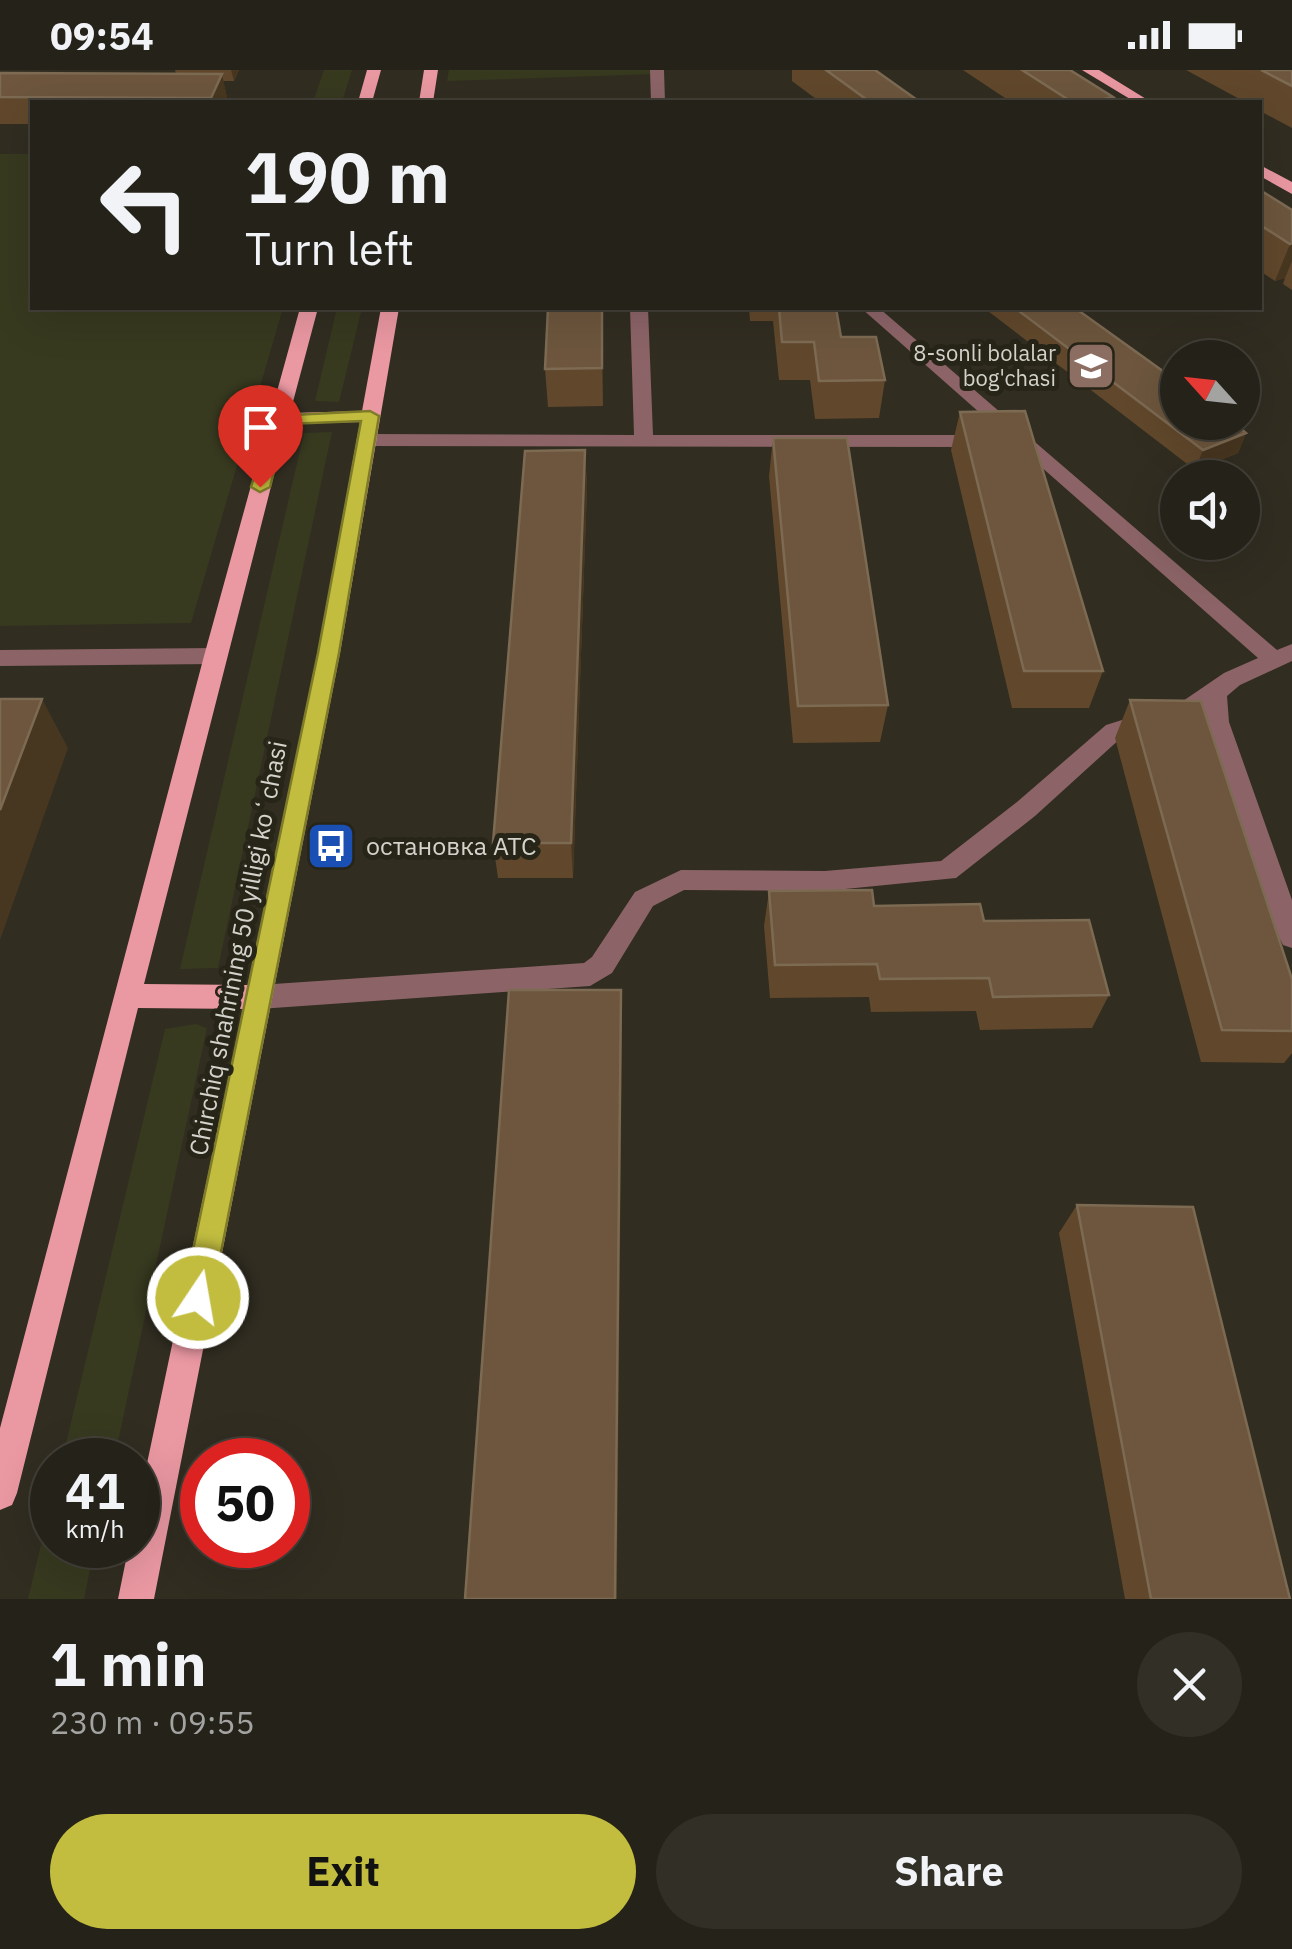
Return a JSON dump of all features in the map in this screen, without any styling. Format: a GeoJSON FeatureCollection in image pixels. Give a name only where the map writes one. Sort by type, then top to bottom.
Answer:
{"type":"FeatureCollection","features":[{"type":"Feature","properties":{"kind":"main road"},"geometry":{"type":"LineString","coordinates":[[366,100],[374,70]]}},
{"type":"Feature","properties":{"kind":"main road"},"geometry":{"type":"LineString","coordinates":[[426,100],[431,70]]}},
{"type":"Feature","properties":{"kind":"main road"},"geometry":{"type":"LineString","coordinates":[[1089,70],[1141,100]]}},
{"type":"Feature","properties":{"kind":"main road"},"geometry":{"type":"LineString","coordinates":[[1262,171],[1292,189]]}},
{"type":"Feature","properties":{"kind":"main road"},"geometry":{"type":"LineString","coordinates":[[0,1493],[215,656],[308,310]]}},
{"type":"Feature","properties":{"kind":"main road","name":"Chirchiq shahrining 50 yilligi koʻchasi"},"geometry":{"type":"LineString","coordinates":[[136,1599],[328,653],[390,310]]}},
{"type":"Feature","properties":{"kind":"main road"},"geometry":{"type":"LineString","coordinates":[[279,419],[368,428]]}},
{"type":"Feature","properties":{"kind":"main road"},"geometry":{"type":"LineString","coordinates":[[130,996],[259,996]]}},
{"type":"Feature","properties":{"kind":"street"},"geometry":{"type":"LineString","coordinates":[[656,70],[658,100]]}},
{"type":"Feature","properties":{"kind":"street"},"geometry":{"type":"LineString","coordinates":[[639,310],[644,440]]}},
{"type":"Feature","properties":{"kind":"street"},"geometry":{"type":"LineString","coordinates":[[259,996],[590,974],[602,965],[644,899],[680,880],[824,881],[947,871],[1026,809],[1114,731],[1191,707],[1232,680],[1283,656],[1022,441],[872,310]]}},
{"type":"Feature","properties":{"kind":"street"},"geometry":{"type":"LineString","coordinates":[[368,428],[644,440],[1022,441]]}},
{"type":"Feature","properties":{"kind":"street"},"geometry":{"type":"LineString","coordinates":[[0,658],[215,656]]}},
{"type":"Feature","properties":{"kind":"street"},"geometry":{"type":"LineString","coordinates":[[1215,693],[1217,722],[1292,937]]}},
{"type":"Feature","properties":{"kind":"green space"},"geometry":{"type":"Polygon","coordinates":[[[324,70],[352,70],[343,100],[314,100],[324,70]]]}},
{"type":"Feature","properties":{"kind":"green space"},"geometry":{"type":"Polygon","coordinates":[[[449,70],[662,70],[656,74],[447,81],[449,70]]]}},
{"type":"Feature","properties":{"kind":"green space"},"geometry":{"type":"Polygon","coordinates":[[[0,154],[30,154],[30,310],[282,310],[191,623],[0,626],[0,154]]]}},
{"type":"Feature","properties":{"kind":"green space"},"geometry":{"type":"Polygon","coordinates":[[[337,310],[362,310],[339,402],[315,401],[337,310]]]}},
{"type":"Feature","properties":{"kind":"green space"},"geometry":{"type":"Polygon","coordinates":[[[332,432],[218,968],[180,969],[304,433],[332,432]]]}},
{"type":"Feature","properties":{"kind":"green space"},"geometry":{"type":"Polygon","coordinates":[[[196,1024],[207,1028],[119,1438],[67,1438],[165,1029],[196,1024]]]}},
{"type":"Feature","properties":{"kind":"green space"},"geometry":{"type":"Polygon","coordinates":[[[35,1568],[90,1568],[84,1599],[28,1599],[35,1568]]]}},
{"type":"Feature","properties":{"kind":"building"},"geometry":{"type":"Polygon","coordinates":[[[826,70],[875,70],[917,100],[867,100],[826,70]]]}},
{"type":"Feature","properties":{"kind":"building"},"geometry":{"type":"Polygon","coordinates":[[[1022,70],[1070,70],[1113,97],[1069,100],[1022,70]]]}},
{"type":"Feature","properties":{"kind":"building"},"geometry":{"type":"Polygon","coordinates":[[[1261,70],[1292,70],[1292,86],[1261,70]]]}},
{"type":"Feature","properties":{"kind":"building"},"geometry":{"type":"Polygon","coordinates":[[[0,73],[222,74],[211,98],[0,97],[0,73]]]}},
{"type":"Feature","properties":{"kind":"building"},"geometry":{"type":"Polygon","coordinates":[[[1262,191],[1292,210],[1290,244],[1262,226],[1262,191]]]}},
{"type":"Feature","properties":{"kind":"building"},"geometry":{"type":"Polygon","coordinates":[[[548,310],[602,310],[602,368],[545,369],[548,310]]]}},
{"type":"Feature","properties":{"kind":"building"},"geometry":{"type":"Polygon","coordinates":[[[779,310],[836,310],[841,337],[876,337],[885,380],[819,381],[814,342],[782,342],[779,310]]]}},
{"type":"Feature","properties":{"kind":"building"},"geometry":{"type":"Polygon","coordinates":[[[1018,310],[1078,310],[1160,369],[1160,418],[1018,310]]]}},
{"type":"Feature","properties":{"kind":"building"},"geometry":{"type":"Polygon","coordinates":[[[1025,411],[1103,671],[1024,671],[960,412],[1025,411]]]}},
{"type":"Feature","properties":{"kind":"building"},"geometry":{"type":"Polygon","coordinates":[[[773,438],[847,438],[888,705],[798,706],[773,438]]]}},
{"type":"Feature","properties":{"kind":"building"},"geometry":{"type":"Polygon","coordinates":[[[1190,440],[1228,440],[1203,450],[1190,440]]]}},
{"type":"Feature","properties":{"kind":"building"},"geometry":{"type":"Polygon","coordinates":[[[585,450],[571,843],[493,843],[525,451],[585,450]]]}},
{"type":"Feature","properties":{"kind":"building"},"geometry":{"type":"Polygon","coordinates":[[[0,699],[42,699],[0,810],[0,699]]]}},
{"type":"Feature","properties":{"kind":"building"},"geometry":{"type":"Polygon","coordinates":[[[1130,700],[1201,701],[1292,979],[1292,1031],[1222,1030],[1130,700]]]}},
{"type":"Feature","properties":{"kind":"building"},"geometry":{"type":"Polygon","coordinates":[[[872,890],[874,906],[980,904],[984,921],[1089,920],[1109,995],[993,997],[989,978],[880,979],[877,964],[775,965],[769,891],[872,890]]]}},
{"type":"Feature","properties":{"kind":"building"},"geometry":{"type":"Polygon","coordinates":[[[509,990],[621,990],[615,1599],[465,1599],[509,990]]]}},
{"type":"Feature","properties":{"kind":"building"},"geometry":{"type":"Polygon","coordinates":[[[1077,1205],[1193,1207],[1290,1599],[1151,1599],[1077,1205]]]}},
{"type":"Feature","properties":{"kind":"place","name":"8-sonli bolalar bog'chasi"},"geometry":{"type":"Point","coordinates":[1091,366]}},
{"type":"Feature","properties":{"kind":"place","name":"остановка АТС"},"geometry":{"type":"Point","coordinates":[331,846]}},
{"type":"Feature","properties":{"kind":"route"},"geometry":{"type":"LineString","coordinates":[[198,1298],[328,653],[370,416],[279,419],[260,487]]}}]}
